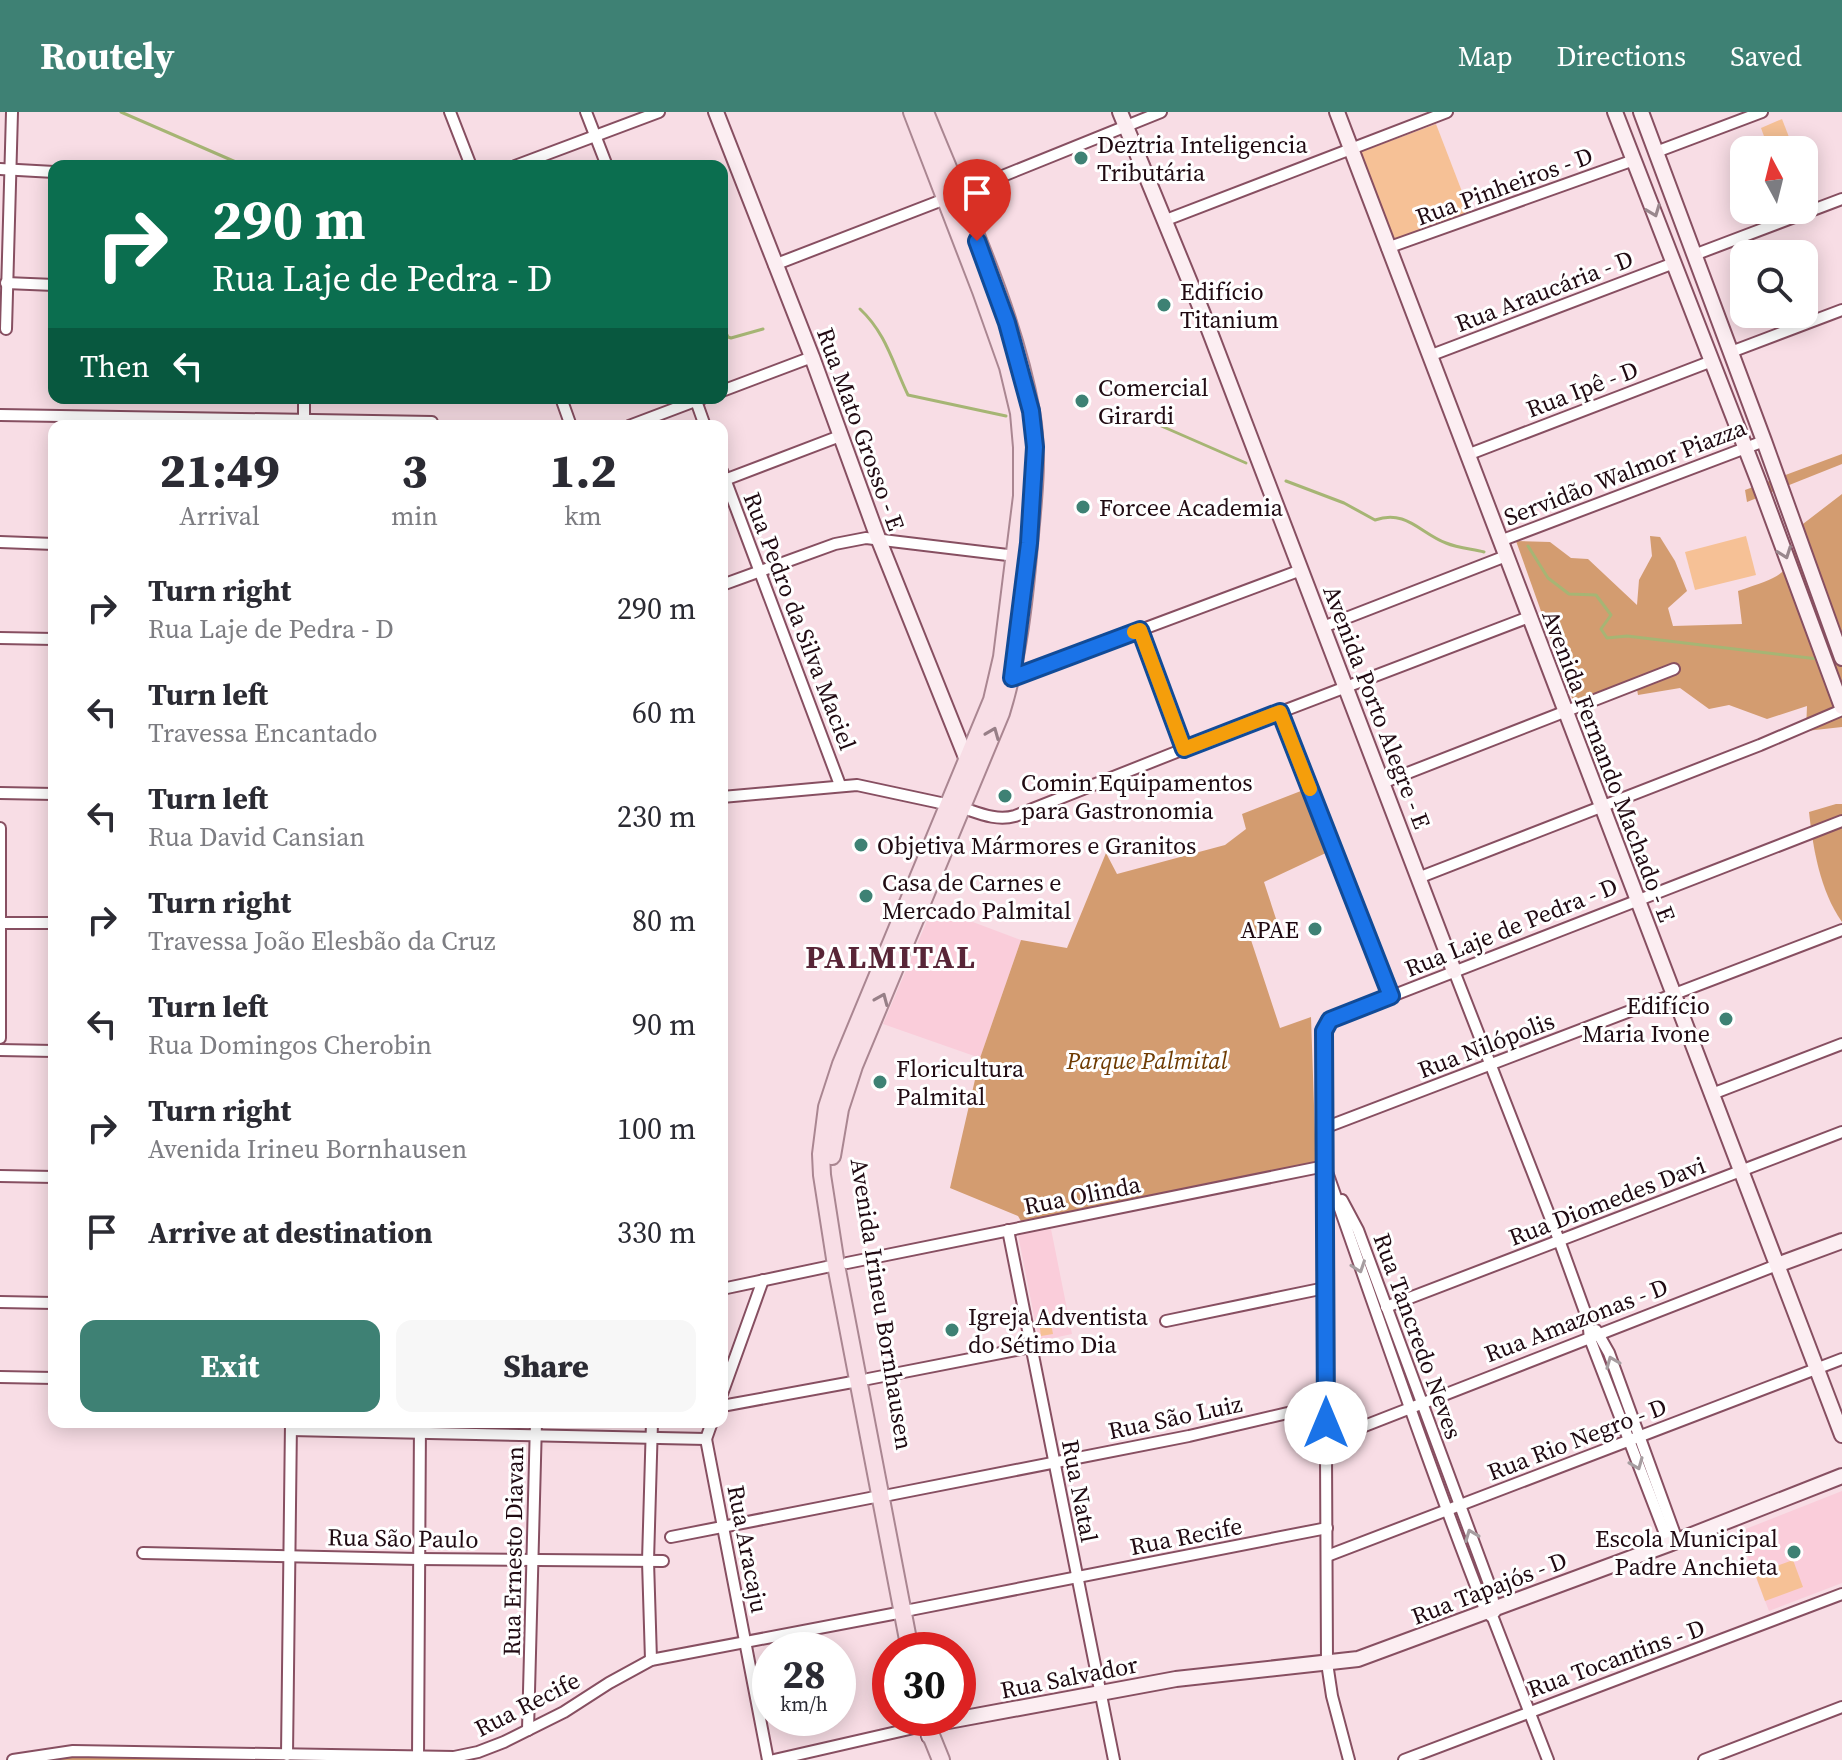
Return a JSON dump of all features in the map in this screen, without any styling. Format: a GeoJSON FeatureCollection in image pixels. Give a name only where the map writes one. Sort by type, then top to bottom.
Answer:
{"type":"FeatureCollection","features":[{"type":"Feature","properties":{"kind":"main road","name":"Avenida Irineu Bornhausen"},"geometry":{"type":"LineString","coordinates":[[919,113],[951,197],[1003,311],[1031,411],[1035,447],[1012,678],[1001,713],[973,763]]}},
{"type":"Feature","properties":{"kind":"main road","name":"Avenida Irineu Bornhausen"},"geometry":{"type":"LineString","coordinates":[[913,1632],[842,1264],[832,1155],[840,1109],[854,1066],[973,763],[999,673],[1022,556]]}},
{"type":"Feature","properties":{"kind":"main road","name":"Avenida Irineu Bornhausen"},"geometry":{"type":"LineString","coordinates":[[907,1611],[909,1632]]}},
{"type":"Feature","properties":{"kind":"main road"},"geometry":{"type":"LineString","coordinates":[[932,1736],[941,1760]]}},
{"type":"Feature","properties":{"kind":"street"},"geometry":{"type":"LineString","coordinates":[[6,329],[5,170],[12,112]]}},
{"type":"Feature","properties":{"kind":"street"},"geometry":{"type":"LineString","coordinates":[[450,112],[469,160]]}},
{"type":"Feature","properties":{"kind":"street"},"geometry":{"type":"LineString","coordinates":[[586,112],[605,160]]}},
{"type":"Feature","properties":{"kind":"street"},"geometry":{"type":"LineString","coordinates":[[531,160],[659,112]]}},
{"type":"Feature","properties":{"kind":"street","name":"Rua Mato Grosso - E"},"geometry":{"type":"LineString","coordinates":[[716,112],[812,357],[878,538],[973,763]]}},
{"type":"Feature","properties":{"kind":"street"},"geometry":{"type":"LineString","coordinates":[[774,265],[951,197],[1123,119],[1161,112]]}},
{"type":"Feature","properties":{"kind":"street","name":"Avenida Fernando Machado - E"},"geometry":{"type":"LineString","coordinates":[[1337,112],[1842,1435]]}},
{"type":"Feature","properties":{"kind":"street"},"geometry":{"type":"LineString","coordinates":[[1166,220],[1447,112]]}},
{"type":"Feature","properties":{"kind":"street"},"geometry":{"type":"LineString","coordinates":[[1418,878],[1760,745],[1842,708],[1746,448],[1615,112]]}},
{"type":"Feature","properties":{"kind":"street"},"geometry":{"type":"LineString","coordinates":[[1641,112],[1842,658]]}},
{"type":"Feature","properties":{"kind":"street"},"geometry":{"type":"LineString","coordinates":[[1656,152],[1762,112]]}},
{"type":"Feature","properties":{"kind":"street","name":"Avenida Porto Alegre - E"},"geometry":{"type":"LineString","coordinates":[[1123,119],[1166,220],[1588,1320],[1640,1435],[1673,1542]]}},
{"type":"Feature","properties":{"kind":"street","name":"Rua Pinheiros - D"},"geometry":{"type":"LineString","coordinates":[[1387,248],[1634,160]]}},
{"type":"Feature","properties":{"kind":"street"},"geometry":{"type":"LineString","coordinates":[[5,170],[48,172]]}},
{"type":"Feature","properties":{"kind":"street"},"geometry":{"type":"LineString","coordinates":[[1694,255],[1842,199]]}},
{"type":"Feature","properties":{"kind":"street","name":"Rua Araucária - D"},"geometry":{"type":"LineString","coordinates":[[1429,356],[1674,263]]}},
{"type":"Feature","properties":{"kind":"street"},"geometry":{"type":"LineString","coordinates":[[6,283],[48,285]]}},
{"type":"Feature","properties":{"kind":"street"},"geometry":{"type":"LineString","coordinates":[[1731,352],[1842,310]]}},
{"type":"Feature","properties":{"kind":"street"},"geometry":{"type":"LineString","coordinates":[[728,389],[812,357]]}},
{"type":"Feature","properties":{"kind":"street","name":"Rua Ipê - D"},"geometry":{"type":"LineString","coordinates":[[1467,455],[1712,361]]}},
{"type":"Feature","properties":{"kind":"street"},"geometry":{"type":"LineString","coordinates":[[644,420],[685,404]]}},
{"type":"Feature","properties":{"kind":"street"},"geometry":{"type":"LineString","coordinates":[[0,415],[120,420]]}},
{"type":"Feature","properties":{"kind":"street"},"geometry":{"type":"LineString","coordinates":[[728,475],[840,436]]}},
{"type":"Feature","properties":{"kind":"street","name":"Servidão Walmor Piazza"},"geometry":{"type":"LineString","coordinates":[[1500,541],[1764,441]]}},
{"type":"Feature","properties":{"kind":"street","name":"Rua Pedro da Silva Maciel"},"geometry":{"type":"LineString","coordinates":[[728,490],[840,785]]}},
{"type":"Feature","properties":{"kind":"street"},"geometry":{"type":"LineString","coordinates":[[728,583],[835,544],[866,538],[1022,556]]}},
{"type":"Feature","properties":{"kind":"street"},"geometry":{"type":"LineString","coordinates":[[0,542],[48,544]]}},
{"type":"Feature","properties":{"kind":"street"},"geometry":{"type":"LineString","coordinates":[[1323,627],[1506,556]]}},
{"type":"Feature","properties":{"kind":"street"},"geometry":{"type":"LineString","coordinates":[[1012,678],[1301,570]]}},
{"type":"Feature","properties":{"kind":"street"},"geometry":{"type":"LineString","coordinates":[[728,796],[857,785],[1004,819],[1529,617]]}},
{"type":"Feature","properties":{"kind":"street"},"geometry":{"type":"LineString","coordinates":[[1140,630],[1184,749]]}},
{"type":"Feature","properties":{"kind":"street"},"geometry":{"type":"LineString","coordinates":[[0,638],[48,639]]}},
{"type":"Feature","properties":{"kind":"street"},"geometry":{"type":"LineString","coordinates":[[1382,783],[1674,669]]}},
{"type":"Feature","properties":{"kind":"street"},"geometry":{"type":"LineString","coordinates":[[1280,712],[1391,996]]}},
{"type":"Feature","properties":{"kind":"street"},"geometry":{"type":"LineString","coordinates":[[0,793],[48,794]]}},
{"type":"Feature","properties":{"kind":"street","name":"Rua Laje de Pedra - D"},"geometry":{"type":"LineString","coordinates":[[1324,1128],[1324,1031],[1330,1020],[1842,821]]}},
{"type":"Feature","properties":{"kind":"street"},"geometry":{"type":"LineString","coordinates":[[0,828],[0,1038]]}},
{"type":"Feature","properties":{"kind":"street"},"geometry":{"type":"LineString","coordinates":[[0,923],[48,923]]}},
{"type":"Feature","properties":{"kind":"street","name":"Rua Nilópolis"},"geometry":{"type":"LineString","coordinates":[[1324,1128],[1842,930]]}},
{"type":"Feature","properties":{"kind":"street"},"geometry":{"type":"LineString","coordinates":[[1712,1094],[1842,1044]]}},
{"type":"Feature","properties":{"kind":"street"},"geometry":{"type":"LineString","coordinates":[[0,1050],[48,1051]]}},
{"type":"Feature","properties":{"kind":"street"},"geometry":{"type":"LineString","coordinates":[[1324,1128],[1327,1663],[1332,1696],[1349,1760]]}},
{"type":"Feature","properties":{"kind":"street","name":"Rua Diomedes Davi"},"geometry":{"type":"LineString","coordinates":[[1386,1307],[1842,1132]]}},
{"type":"Feature","properties":{"kind":"street","name":"Rua Olinda"},"geometry":{"type":"LineString","coordinates":[[728,1288],[1325,1166]]}},
{"type":"Feature","properties":{"kind":"street","name":"Rua Tancredo Neves"},"geometry":{"type":"LineString","coordinates":[[1325,1166],[1408,1409],[1446,1510],[1492,1613],[1548,1760]]}},
{"type":"Feature","properties":{"kind":"street","name":"Rua Tancredo Neves"},"geometry":{"type":"LineString","coordinates":[[1325,1166],[1358,1230],[1459,1505],[1492,1613]]}},
{"type":"Feature","properties":{"kind":"street"},"geometry":{"type":"LineString","coordinates":[[0,1176],[48,1177]]}},
{"type":"Feature","properties":{"kind":"street","name":"Rua Tancredo Neves"},"geometry":{"type":"LineString","coordinates":[[1323,1220],[1329,1216],[1343,1217]]}},
{"type":"Feature","properties":{"kind":"street","name":"Rua Natal"},"geometry":{"type":"LineString","coordinates":[[1008,1230],[1114,1760]]}},
{"type":"Feature","properties":{"kind":"street","name":"Rua Amazonas - D"},"geometry":{"type":"LineString","coordinates":[[1326,1441],[1842,1241]]}},
{"type":"Feature","properties":{"kind":"street"},"geometry":{"type":"LineString","coordinates":[[728,1377],[763,1280]]}},
{"type":"Feature","properties":{"kind":"street"},"geometry":{"type":"LineString","coordinates":[[1166,1321],[1325,1288]]}},
{"type":"Feature","properties":{"kind":"street"},"geometry":{"type":"LineString","coordinates":[[0,1302],[48,1303]]}},
{"type":"Feature","properties":{"kind":"street","name":"Avenida Porto Alegre - E"},"geometry":{"type":"LineString","coordinates":[[1595,1337],[1628,1440],[1673,1542]]}},
{"type":"Feature","properties":{"kind":"street"},"geometry":{"type":"LineString","coordinates":[[728,1405],[1031,1347]]}},
{"type":"Feature","properties":{"kind":"street","name":"Rua Rio Negro - D"},"geometry":{"type":"LineString","coordinates":[[1327,1556],[1842,1359]]}},
{"type":"Feature","properties":{"kind":"street"},"geometry":{"type":"LineString","coordinates":[[0,1377],[48,1378]]}},
{"type":"Feature","properties":{"kind":"street","name":"Rua São Luiz"},"geometry":{"type":"LineString","coordinates":[[671,1537],[1189,1436],[1326,1404]]}},
{"type":"Feature","properties":{"kind":"street"},"geometry":{"type":"LineString","coordinates":[[287,1755],[291,1428]]}},
{"type":"Feature","properties":{"kind":"street"},"geometry":{"type":"LineString","coordinates":[[418,1759],[420,1428],[536,1435],[706,1439],[710,1428]]}},
{"type":"Feature","properties":{"kind":"street","name":"Rua Ernesto Diavan"},"geometry":{"type":"LineString","coordinates":[[528,1730],[536,1428]]}},
{"type":"Feature","properties":{"kind":"street"},"geometry":{"type":"LineString","coordinates":[[651,1660],[648,1561],[652,1428]]}},
{"type":"Feature","properties":{"kind":"street","name":"Rua Aracaju"},"geometry":{"type":"LineString","coordinates":[[706,1439],[771,1760]]}},
{"type":"Feature","properties":{"kind":"street","name":"Rua Tapajós - D"},"geometry":{"type":"LineString","coordinates":[[1327,1663],[1358,1659],[1492,1613],[1842,1476]]}},
{"type":"Feature","properties":{"kind":"street","name":"Rua Recife"},"geometry":{"type":"LineString","coordinates":[[13,1760],[73,1751],[418,1759],[454,1757],[478,1752],[528,1730],[651,1660],[1327,1528]]}},
{"type":"Feature","properties":{"kind":"street","name":"Rua São Paulo"},"geometry":{"type":"LineString","coordinates":[[143,1553],[663,1561]]}},
{"type":"Feature","properties":{"kind":"street","name":"Rua Tocantins - D"},"geometry":{"type":"LineString","coordinates":[[1404,1760],[1842,1594]]}},
{"type":"Feature","properties":{"kind":"street","name":"Rua Salvador"},"geometry":{"type":"LineString","coordinates":[[976,1712],[1235,1671],[1327,1663]]}},
{"type":"Feature","properties":{"kind":"street"},"geometry":{"type":"LineString","coordinates":[[1704,1760],[1842,1707]]}},
{"type":"Feature","properties":{"kind":"street","name":"Rua Salvador"},"geometry":{"type":"LineString","coordinates":[[771,1760],[872,1734]]}},
{"type":"Feature","properties":{"kind":"street"},"geometry":{"type":"LineString","coordinates":[[929,1736],[934,1760]]}},
{"type":"Feature","properties":{"kind":"shaded area"},"geometry":{"type":"Polygon","coordinates":[[[1782,119],[1789,136],[1764,136],[1761,128],[1782,119]]]}},
{"type":"Feature","properties":{"kind":"shaded area"},"geometry":{"type":"Polygon","coordinates":[[[1436,124],[1471,215],[1393,245],[1358,153],[1436,124]]]}},
{"type":"Feature","properties":{"kind":"shaded area"},"geometry":{"type":"Polygon","coordinates":[[[1746,536],[1756,575],[1695,590],[1685,552],[1746,536]]]}},
{"type":"Feature","properties":{"kind":"shaded area"},"geometry":{"type":"Polygon","coordinates":[[[933,907],[1021,940],[980,1058],[883,1024],[933,907]]]}},
{"type":"Feature","properties":{"kind":"shaded area"},"geometry":{"type":"Polygon","coordinates":[[[1051,1229],[1072,1334],[1039,1341],[1018,1235],[1051,1229]]]}},
{"type":"Feature","properties":{"kind":"shaded area"},"geometry":{"type":"Polygon","coordinates":[[[1049,1312],[1053,1334],[1041,1336],[1038,1314],[1049,1312]]]}},
{"type":"Feature","properties":{"kind":"shaded area","name":"Escola Municipal Padre Anchieta"},"geometry":{"type":"Polygon","coordinates":[[[1842,1491],[1842,1583],[1769,1611],[1738,1532],[1842,1491]]]}},
{"type":"Feature","properties":{"kind":"shaded area"},"geometry":{"type":"Polygon","coordinates":[[[1793,1560],[1803,1587],[1765,1601],[1755,1574],[1793,1560]]]}},
{"type":"Feature","properties":{"kind":"green space"},"geometry":{"type":"Polygon","coordinates":[[[1842,454],[1842,464],[1747,502],[1745,490],[1842,454]]]}},
{"type":"Feature","properties":{"kind":"green space"},"geometry":{"type":"Polygon","coordinates":[[[1842,494],[1842,727],[1806,731],[1807,706],[1767,719],[1729,705],[1709,709],[1680,688],[1638,695],[1636,684],[1573,701],[1516,541],[1550,542],[1571,558],[1588,559],[1637,605],[1639,580],[1652,556],[1650,536],[1660,537],[1675,561],[1687,591],[1668,608],[1673,626],[1742,624],[1738,591],[1782,572],[1792,556],[1799,527],[1842,494]]]}},
{"type":"Feature","properties":{"kind":"green space","name":"Parque Palmital"},"geometry":{"type":"Polygon","coordinates":[[[1306,789],[1328,852],[1264,882],[1278,925],[1250,937],[1280,1028],[1311,1017],[1316,1164],[1022,1223],[1018,1216],[950,1188],[980,1058],[1021,940],[1067,948],[1106,853],[1117,874],[1225,845],[1246,829],[1242,814],[1306,789]]]}},
{"type":"Feature","properties":{"kind":"green space"},"geometry":{"type":"Polygon","coordinates":[[[1842,804],[1842,922],[1823,883],[1809,812],[1842,804]]]}},
{"type":"Feature","properties":{"kind":"green space"},"geometry":{"type":"Polygon","coordinates":[[[53,1756],[256,1760],[39,1760],[53,1756]]]}},
{"type":"Feature","properties":{"kind":"waterway"},"geometry":{"type":"LineString","coordinates":[[121,112],[231,160]]}},
{"type":"Feature","properties":{"kind":"waterway"},"geometry":{"type":"LineString","coordinates":[[860,309],[883,339],[908,395],[1006,416]]}},
{"type":"Feature","properties":{"kind":"waterway"},"geometry":{"type":"LineString","coordinates":[[728,337],[763,329]]}},
{"type":"Feature","properties":{"kind":"waterway"},"geometry":{"type":"LineString","coordinates":[[1159,425],[1246,463]]}},
{"type":"Feature","properties":{"kind":"waterway"},"geometry":{"type":"LineString","coordinates":[[1286,481],[1344,503],[1375,520],[1386,517],[1404,520],[1446,543],[1484,552]]}},
{"type":"Feature","properties":{"kind":"waterway"},"geometry":{"type":"LineString","coordinates":[[1528,546],[1548,578],[1569,594],[1596,595],[1611,615],[1601,629],[1607,638],[1627,636],[1818,659]]}},
{"type":"Feature","properties":{"kind":"slow traffic"},"geometry":{"type":"LineString","coordinates":[[1134,632],[1140,630],[1184,749],[1280,712],[1310,789]]}},
{"type":"Feature","properties":{"kind":"place","name":"Deztria Inteligencia Tributária"},"geometry":{"type":"Point","coordinates":[1081,158]}},
{"type":"Feature","properties":{"kind":"place","name":"Edifício Titanium"},"geometry":{"type":"Point","coordinates":[1164,305]}},
{"type":"Feature","properties":{"kind":"place","name":"Comercial Girardi"},"geometry":{"type":"Point","coordinates":[1082,401]}},
{"type":"Feature","properties":{"kind":"place","name":"Forcee Academia"},"geometry":{"type":"Point","coordinates":[1083,507]}},
{"type":"Feature","properties":{"kind":"place","name":"Comin Equipamentos para Gastronomia"},"geometry":{"type":"Point","coordinates":[1005,796]}},
{"type":"Feature","properties":{"kind":"place","name":"Objetiva Mármores e Granitos"},"geometry":{"type":"Point","coordinates":[861,845]}},
{"type":"Feature","properties":{"kind":"place","name":"Casa de Carnes e Mercado Palmital"},"geometry":{"type":"Point","coordinates":[866,896]}},
{"type":"Feature","properties":{"kind":"place","name":"APAE"},"geometry":{"type":"Point","coordinates":[1315,929]}},
{"type":"Feature","properties":{"kind":"place","name":"Edifício Maria Ivone"},"geometry":{"type":"Point","coordinates":[1726,1019]}},
{"type":"Feature","properties":{"kind":"place","name":"Floricultura Palmital"},"geometry":{"type":"Point","coordinates":[880,1082]}},
{"type":"Feature","properties":{"kind":"place","name":"Igreja Adventista do Sétimo Dia"},"geometry":{"type":"Point","coordinates":[952,1330]}},
{"type":"Feature","properties":{"kind":"place","name":"Escola Municipal Padre Anchieta"},"geometry":{"type":"Point","coordinates":[1794,1552]}},
{"type":"Feature","properties":{"kind":"district","name":"PALMITAL"},"geometry":{"type":"Point","coordinates":[891,957]}},
{"type":"Feature","properties":{"kind":"route"},"geometry":{"type":"LineString","coordinates":[[977,241],[1007,323],[1031,411],[1035,447],[1029,543],[1012,678],[1140,630],[1184,749],[1280,712],[1391,996],[1330,1020],[1324,1031],[1326,1423]]}}]}
